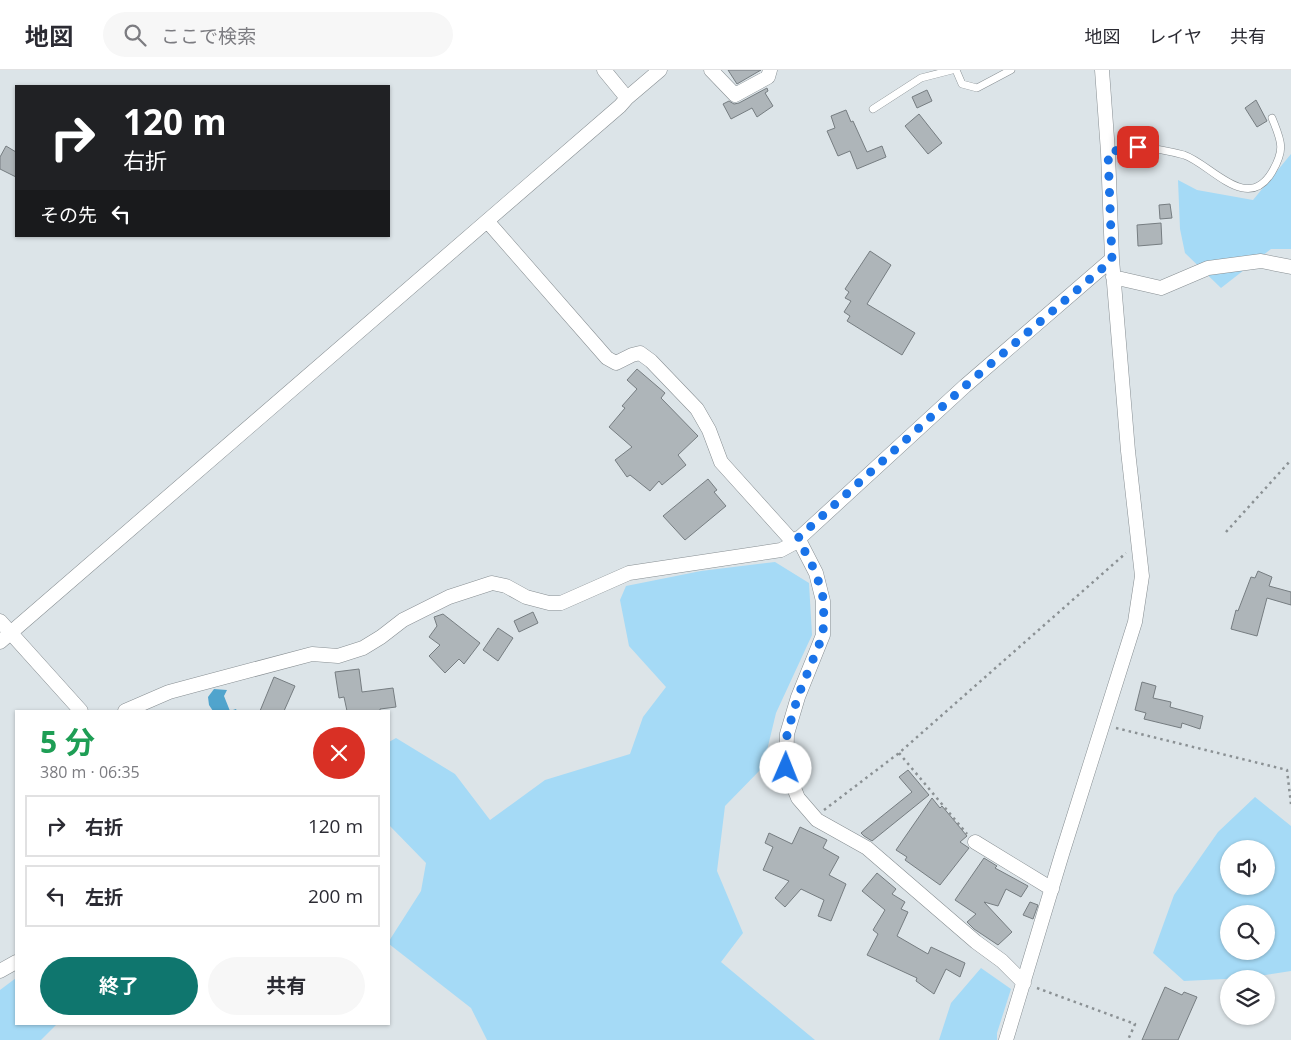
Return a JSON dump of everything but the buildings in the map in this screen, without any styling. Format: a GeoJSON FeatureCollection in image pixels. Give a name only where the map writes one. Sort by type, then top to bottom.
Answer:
{"type":"FeatureCollection","features":[{"type":"Feature","properties":{"kind":"street"},"geometry":{"type":"LineString","coordinates":[[604,70],[627,98]]}},
{"type":"Feature","properties":{"kind":"street"},"geometry":{"type":"LineString","coordinates":[[5,638],[488,222],[660,70]]}},
{"type":"Feature","properties":{"kind":"street"},"geometry":{"type":"LineString","coordinates":[[711,70],[736,95],[768,77],[770,70]]}},
{"type":"Feature","properties":{"kind":"street"},"geometry":{"type":"LineString","coordinates":[[1006,1040],[1135,622],[1142,576],[1113,277],[1108,152],[1102,70]]}},
{"type":"Feature","properties":{"kind":"street"},"geometry":{"type":"LineString","coordinates":[[488,222],[607,358],[616,363],[640,353],[651,361],[697,409],[709,430],[721,462],[796,541],[816,573],[824,601],[823,635],[798,696],[787,734],[786,768],[798,798],[817,820],[867,848],[976,942],[1002,961],[1024,983]]}},
{"type":"Feature","properties":{"kind":"street"},"geometry":{"type":"LineString","coordinates":[[127,710],[169,692],[186,687],[312,654],[338,656],[363,648],[381,637],[402,620],[449,597],[492,583],[506,586],[526,597],[561,604],[629,573],[781,550],[796,541],[965,386],[1112,260]]}},
{"type":"Feature","properties":{"kind":"street"},"geometry":{"type":"LineString","coordinates":[[1113,277],[1161,288],[1208,268],[1261,261],[1291,268]]}},
{"type":"Feature","properties":{"kind":"street"},"geometry":{"type":"LineString","coordinates":[[0,621],[5,638],[80,710]]}},
{"type":"Feature","properties":{"kind":"street"},"geometry":{"type":"LineString","coordinates":[[975,842],[1052,889]]}},
{"type":"Feature","properties":{"kind":"street"},"geometry":{"type":"LineString","coordinates":[[0,971],[15,963]]}},
{"type":"Feature","properties":{"kind":"lane"},"geometry":{"type":"LineString","coordinates":[[873,109],[922,78],[954,70],[962,84],[977,88],[1011,70]]}},
{"type":"Feature","properties":{"kind":"lane"},"geometry":{"type":"LineString","coordinates":[[1108,152],[1138,147],[1185,156],[1237,187],[1254,189],[1264,183],[1272,172],[1279,156],[1282,143],[1272,118]]}},
{"type":"Feature","properties":{"kind":"path"},"geometry":{"type":"LineString","coordinates":[[1226,532],[1291,460]]}},
{"type":"Feature","properties":{"kind":"path"},"geometry":{"type":"LineString","coordinates":[[815,817],[899,753],[1138,542]]}},
{"type":"Feature","properties":{"kind":"path"},"geometry":{"type":"LineString","coordinates":[[1102,725],[1287,770],[1291,804]]}},
{"type":"Feature","properties":{"kind":"path"},"geometry":{"type":"LineString","coordinates":[[899,753],[975,842]]}},
{"type":"Feature","properties":{"kind":"path"},"geometry":{"type":"LineString","coordinates":[[1024,983],[1135,1024],[1128,1040]]}},
{"type":"Feature","properties":{"kind":"shaded area"},"geometry":{"type":"Polygon","coordinates":[[[1291,154],[1291,249],[1271,249],[1221,288],[1185,253],[1180,229],[1178,180],[1197,190],[1253,200],[1291,154]]]}},
{"type":"Feature","properties":{"kind":"shaded area"},"geometry":{"type":"Polygon","coordinates":[[[775,562],[809,583],[812,635],[776,713],[763,767],[725,806],[717,871],[743,933],[721,962],[815,1040],[487,1040],[471,1008],[390,945],[390,939],[421,891],[426,863],[390,826],[390,741],[396,738],[455,774],[490,820],[545,780],[630,754],[643,717],[666,687],[629,646],[620,600],[626,586],[701,571],[775,562]]]}},
{"type":"Feature","properties":{"kind":"shaded area"},"geometry":{"type":"Polygon","coordinates":[[[214,689],[227,690],[224,696],[230,710],[212,710],[209,705],[208,697],[214,689]]]}},
{"type":"Feature","properties":{"kind":"shaded area"},"geometry":{"type":"Polygon","coordinates":[[[1255,797],[1291,826],[1291,971],[1275,973],[1275,970],[1220,970],[1220,979],[1184,981],[1153,953],[1174,895],[1218,832],[1255,797]]]}},
{"type":"Feature","properties":{"kind":"shaded area"},"geometry":{"type":"Polygon","coordinates":[[[981,968],[1011,989],[997,1033],[997,1040],[939,1040],[951,1003],[981,968]]]}},
{"type":"Feature","properties":{"kind":"shaded area"},"geometry":{"type":"Polygon","coordinates":[[[15,979],[15,1025],[56,1025],[41,1040],[0,1040],[0,990],[15,979]]]}},
{"type":"Feature","properties":{"kind":"route"},"geometry":{"type":"LineString","coordinates":[[786,768],[787,734],[798,696],[823,635],[824,601],[816,573],[798,538],[965,386],[1112,260],[1108,152],[1138,147]]}}]}
